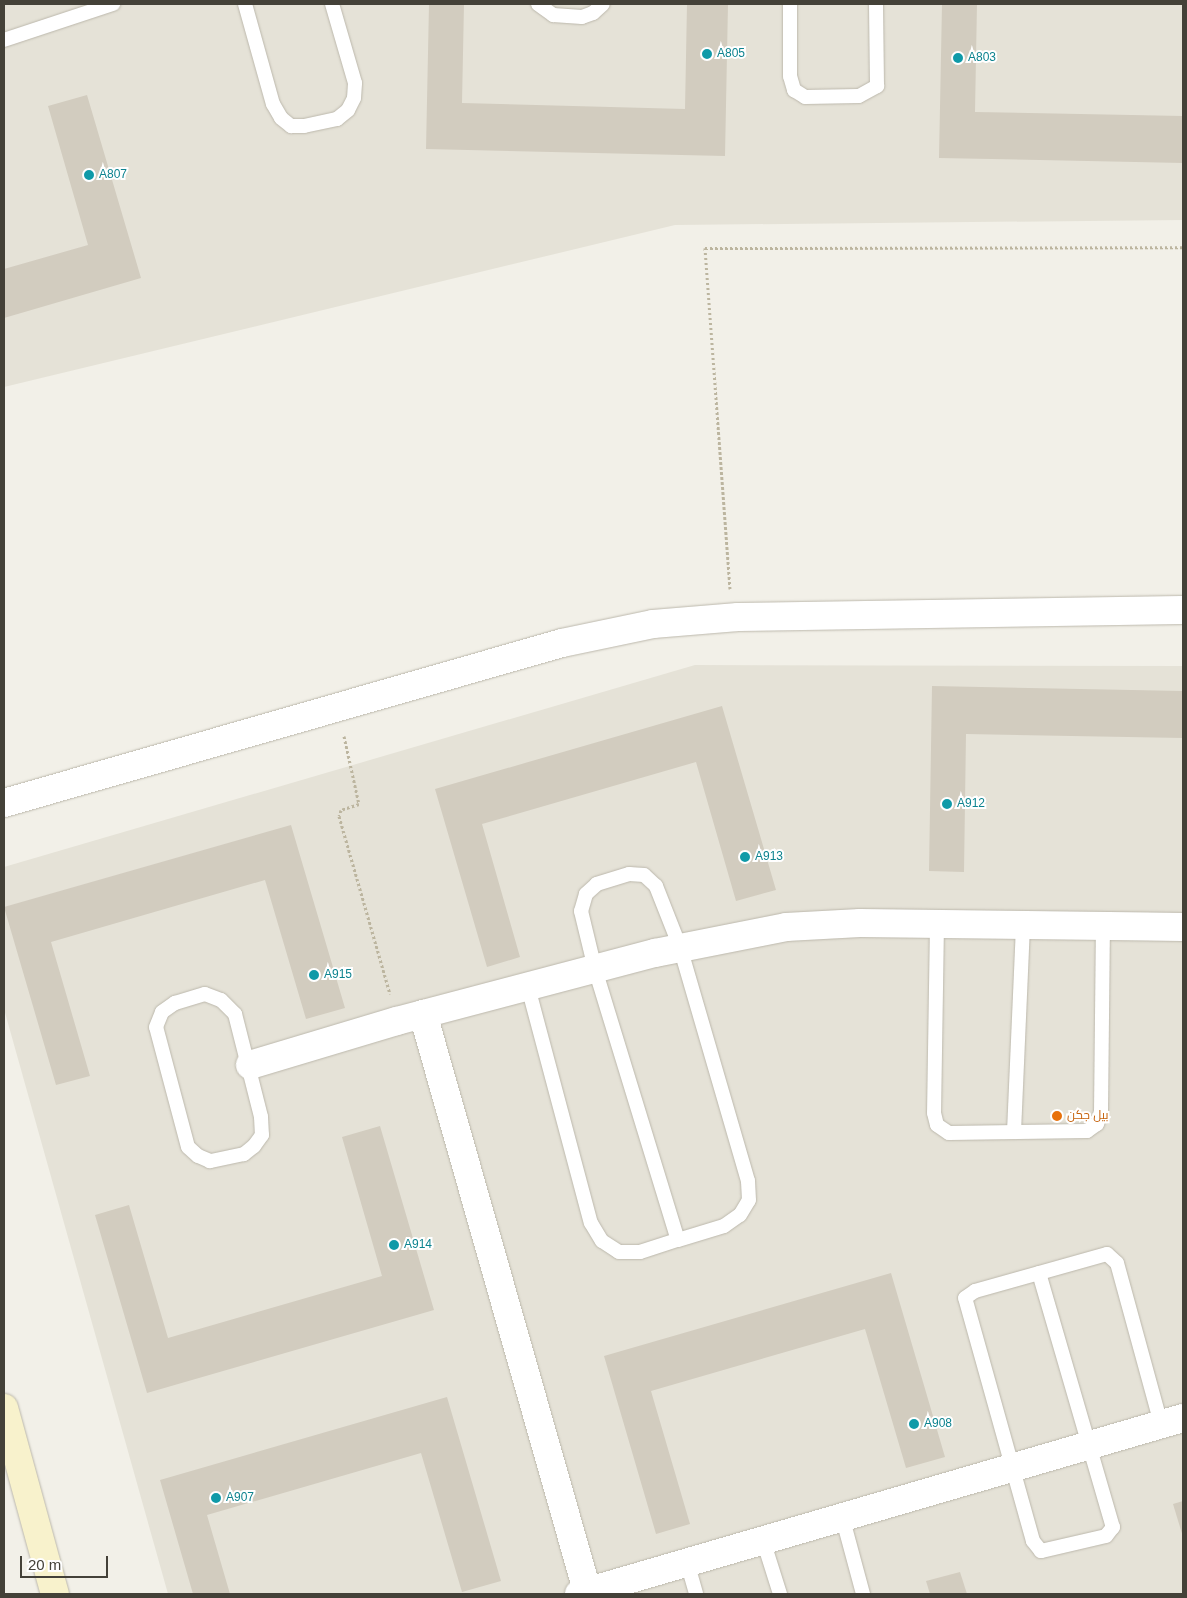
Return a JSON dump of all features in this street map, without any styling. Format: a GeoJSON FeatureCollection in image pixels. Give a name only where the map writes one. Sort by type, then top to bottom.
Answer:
{"type":"FeatureCollection","features":[{"type":"Feature","properties":{"kind":"street"},"geometry":{"type":"LineString","coordinates":[[4,803],[562,643],[653,624],[732,617],[1183,610]]}},
{"type":"Feature","properties":{"kind":"street"},"geometry":{"type":"LineString","coordinates":[[250,1065],[410,1018],[680,947],[786,926],[937,924],[1183,927]]}},
{"type":"Feature","properties":{"kind":"street"},"geometry":{"type":"LineString","coordinates":[[410,1018],[585,1593],[842,1516],[1172,1421]]}},
{"type":"Feature","properties":{"kind":"street"},"geometry":{"type":"LineString","coordinates":[[4,1408],[55,1594]]}},
{"type":"Feature","properties":{"kind":"lane"},"geometry":{"type":"LineString","coordinates":[[4,40],[113,4]]}},
{"type":"Feature","properties":{"kind":"lane"},"geometry":{"type":"LineString","coordinates":[[245,4],[273,104],[281,118],[291,126],[304,126],[337,118],[348,110],[354,98],[355,83],[332,4]]}},
{"type":"Feature","properties":{"kind":"lane"},"geometry":{"type":"LineString","coordinates":[[538,4],[553,15],[582,18],[593,13],[603,4]]}},
{"type":"Feature","properties":{"kind":"lane"},"geometry":{"type":"LineString","coordinates":[[790,4],[790,76],[794,90],[805,97],[814,97],[859,96],[877,86],[876,4]]}},
{"type":"Feature","properties":{"kind":"lane"},"geometry":{"type":"LineString","coordinates":[[528,987],[595,1229],[602,1241],[619,1252],[640,1252],[724,1226],[740,1215],[749,1200],[748,1181],[680,947],[656,886],[644,875],[630,874],[597,884],[586,894],[581,912],[596,969],[678,1240]]}},
{"type":"Feature","properties":{"kind":"lane"},"geometry":{"type":"LineString","coordinates":[[937,924],[937,1125],[949,1133],[1087,1131],[1097,1124],[1101,1112],[1103,926]]}},
{"type":"Feature","properties":{"kind":"lane"},"geometry":{"type":"LineString","coordinates":[[1014,1132],[1023,925]]}},
{"type":"Feature","properties":{"kind":"lane"},"geometry":{"type":"LineString","coordinates":[[205,994],[221,1000],[235,1014],[250,1065],[262,1135],[244,1154],[210,1162],[198,1156],[188,1146],[156,1027],[162,1012],[175,1003],[205,994]]}},
{"type":"Feature","properties":{"kind":"lane"},"geometry":{"type":"LineString","coordinates":[[1039,1273],[1113,1527],[1106,1536],[1041,1551],[1033,1541],[965,1298],[975,1291],[1039,1273],[1107,1254],[1117,1263],[1172,1421]]}},
{"type":"Feature","properties":{"kind":"lane"},"geometry":{"type":"LineString","coordinates":[[842,1516],[864,1594]]}},
{"type":"Feature","properties":{"kind":"lane"},"geometry":{"type":"LineString","coordinates":[[763,1540],[780,1594]]}},
{"type":"Feature","properties":{"kind":"lane"},"geometry":{"type":"LineString","coordinates":[[686,1562],[696,1594]]}},
{"type":"Feature","properties":{"kind":"path"},"geometry":{"type":"LineString","coordinates":[[732,617],[705,248],[1183,247]]}},
{"type":"Feature","properties":{"kind":"path"},"geometry":{"type":"LineString","coordinates":[[338,708],[359,804],[341,810],[339,816],[410,1018]]}},
{"type":"Feature","properties":{"kind":"shaded area"},"geometry":{"type":"Polygon","coordinates":[[[4,4],[1183,4],[1183,220],[675,225],[4,387],[4,4]]]}},
{"type":"Feature","properties":{"kind":"shaded area"},"geometry":{"type":"Polygon","coordinates":[[[695,665],[1183,666],[1183,1594],[168,1594],[4,1009],[4,867],[695,665]]]}},
{"type":"Feature","properties":{"kind":"building","name":"A805"},"geometry":{"type":"Polygon","coordinates":[[[429,4],[464,4],[462,103],[685,109],[687,4],[728,4],[725,156],[426,149],[429,4]]]}},
{"type":"Feature","properties":{"kind":"building","name":"A803"},"geometry":{"type":"Polygon","coordinates":[[[942,4],[977,4],[975,112],[1183,116],[1183,163],[939,158],[942,4]]]}},
{"type":"Feature","properties":{"kind":"building","name":"A807"},"geometry":{"type":"Polygon","coordinates":[[[87,95],[141,278],[4,318],[4,269],[88,245],[48,106],[87,95]]]}},
{"type":"Feature","properties":{"kind":"building","name":"A912"},"geometry":{"type":"Polygon","coordinates":[[[932,686],[1183,691],[1183,738],[966,734],[964,872],[929,871],[932,686]]]}},
{"type":"Feature","properties":{"kind":"building","name":"A913"},"geometry":{"type":"Polygon","coordinates":[[[722,706],[776,890],[736,901],[696,762],[482,824],[520,957],[487,967],[435,789],[722,706]]]}},
{"type":"Feature","properties":{"kind":"building","name":"A915"},"geometry":{"type":"Polygon","coordinates":[[[291,825],[345,1008],[306,1019],[265,880],[51,942],[90,1076],[56,1085],[4,907],[291,825]]]}},
{"type":"Feature","properties":{"kind":"building","name":"A914"},"geometry":{"type":"Polygon","coordinates":[[[380,1126],[434,1310],[147,1393],[95,1215],[129,1205],[168,1338],[382,1276],[342,1137],[380,1126]]]}},
{"type":"Feature","properties":{"kind":"building","name":"A908"},"geometry":{"type":"Polygon","coordinates":[[[891,1273],[945,1457],[906,1468],[865,1329],[651,1391],[690,1524],[656,1534],[604,1356],[891,1273]]]}},
{"type":"Feature","properties":{"kind":"building","name":"A907"},"geometry":{"type":"Polygon","coordinates":[[[447,1397],[501,1581],[462,1592],[421,1453],[207,1515],[230,1594],[193,1594],[160,1480],[447,1397]]]}},
{"type":"Feature","properties":{"kind":"building"},"geometry":{"type":"Polygon","coordinates":[[[1183,1501],[1183,1537],[1173,1504],[1183,1501]]]}},
{"type":"Feature","properties":{"kind":"building"},"geometry":{"type":"Polygon","coordinates":[[[960,1572],[967,1594],[930,1594],[926,1581],[960,1572]]]}},
{"type":"Feature","properties":{"kind":"place","name":"A805"},"geometry":{"type":"Point","coordinates":[707,54]}},
{"type":"Feature","properties":{"kind":"place","name":"A803"},"geometry":{"type":"Point","coordinates":[958,58]}},
{"type":"Feature","properties":{"kind":"place","name":"A807"},"geometry":{"type":"Point","coordinates":[89,175]}},
{"type":"Feature","properties":{"kind":"place","name":"A912"},"geometry":{"type":"Point","coordinates":[947,804]}},
{"type":"Feature","properties":{"kind":"place","name":"A913"},"geometry":{"type":"Point","coordinates":[745,857]}},
{"type":"Feature","properties":{"kind":"place","name":"A915"},"geometry":{"type":"Point","coordinates":[314,975]}},
{"type":"Feature","properties":{"kind":"place","name":"بيل جكن"},"geometry":{"type":"Point","coordinates":[1057,1116]}},
{"type":"Feature","properties":{"kind":"place","name":"A914"},"geometry":{"type":"Point","coordinates":[394,1245]}},
{"type":"Feature","properties":{"kind":"place","name":"A908"},"geometry":{"type":"Point","coordinates":[914,1424]}},
{"type":"Feature","properties":{"kind":"place","name":"A907"},"geometry":{"type":"Point","coordinates":[216,1498]}}]}
